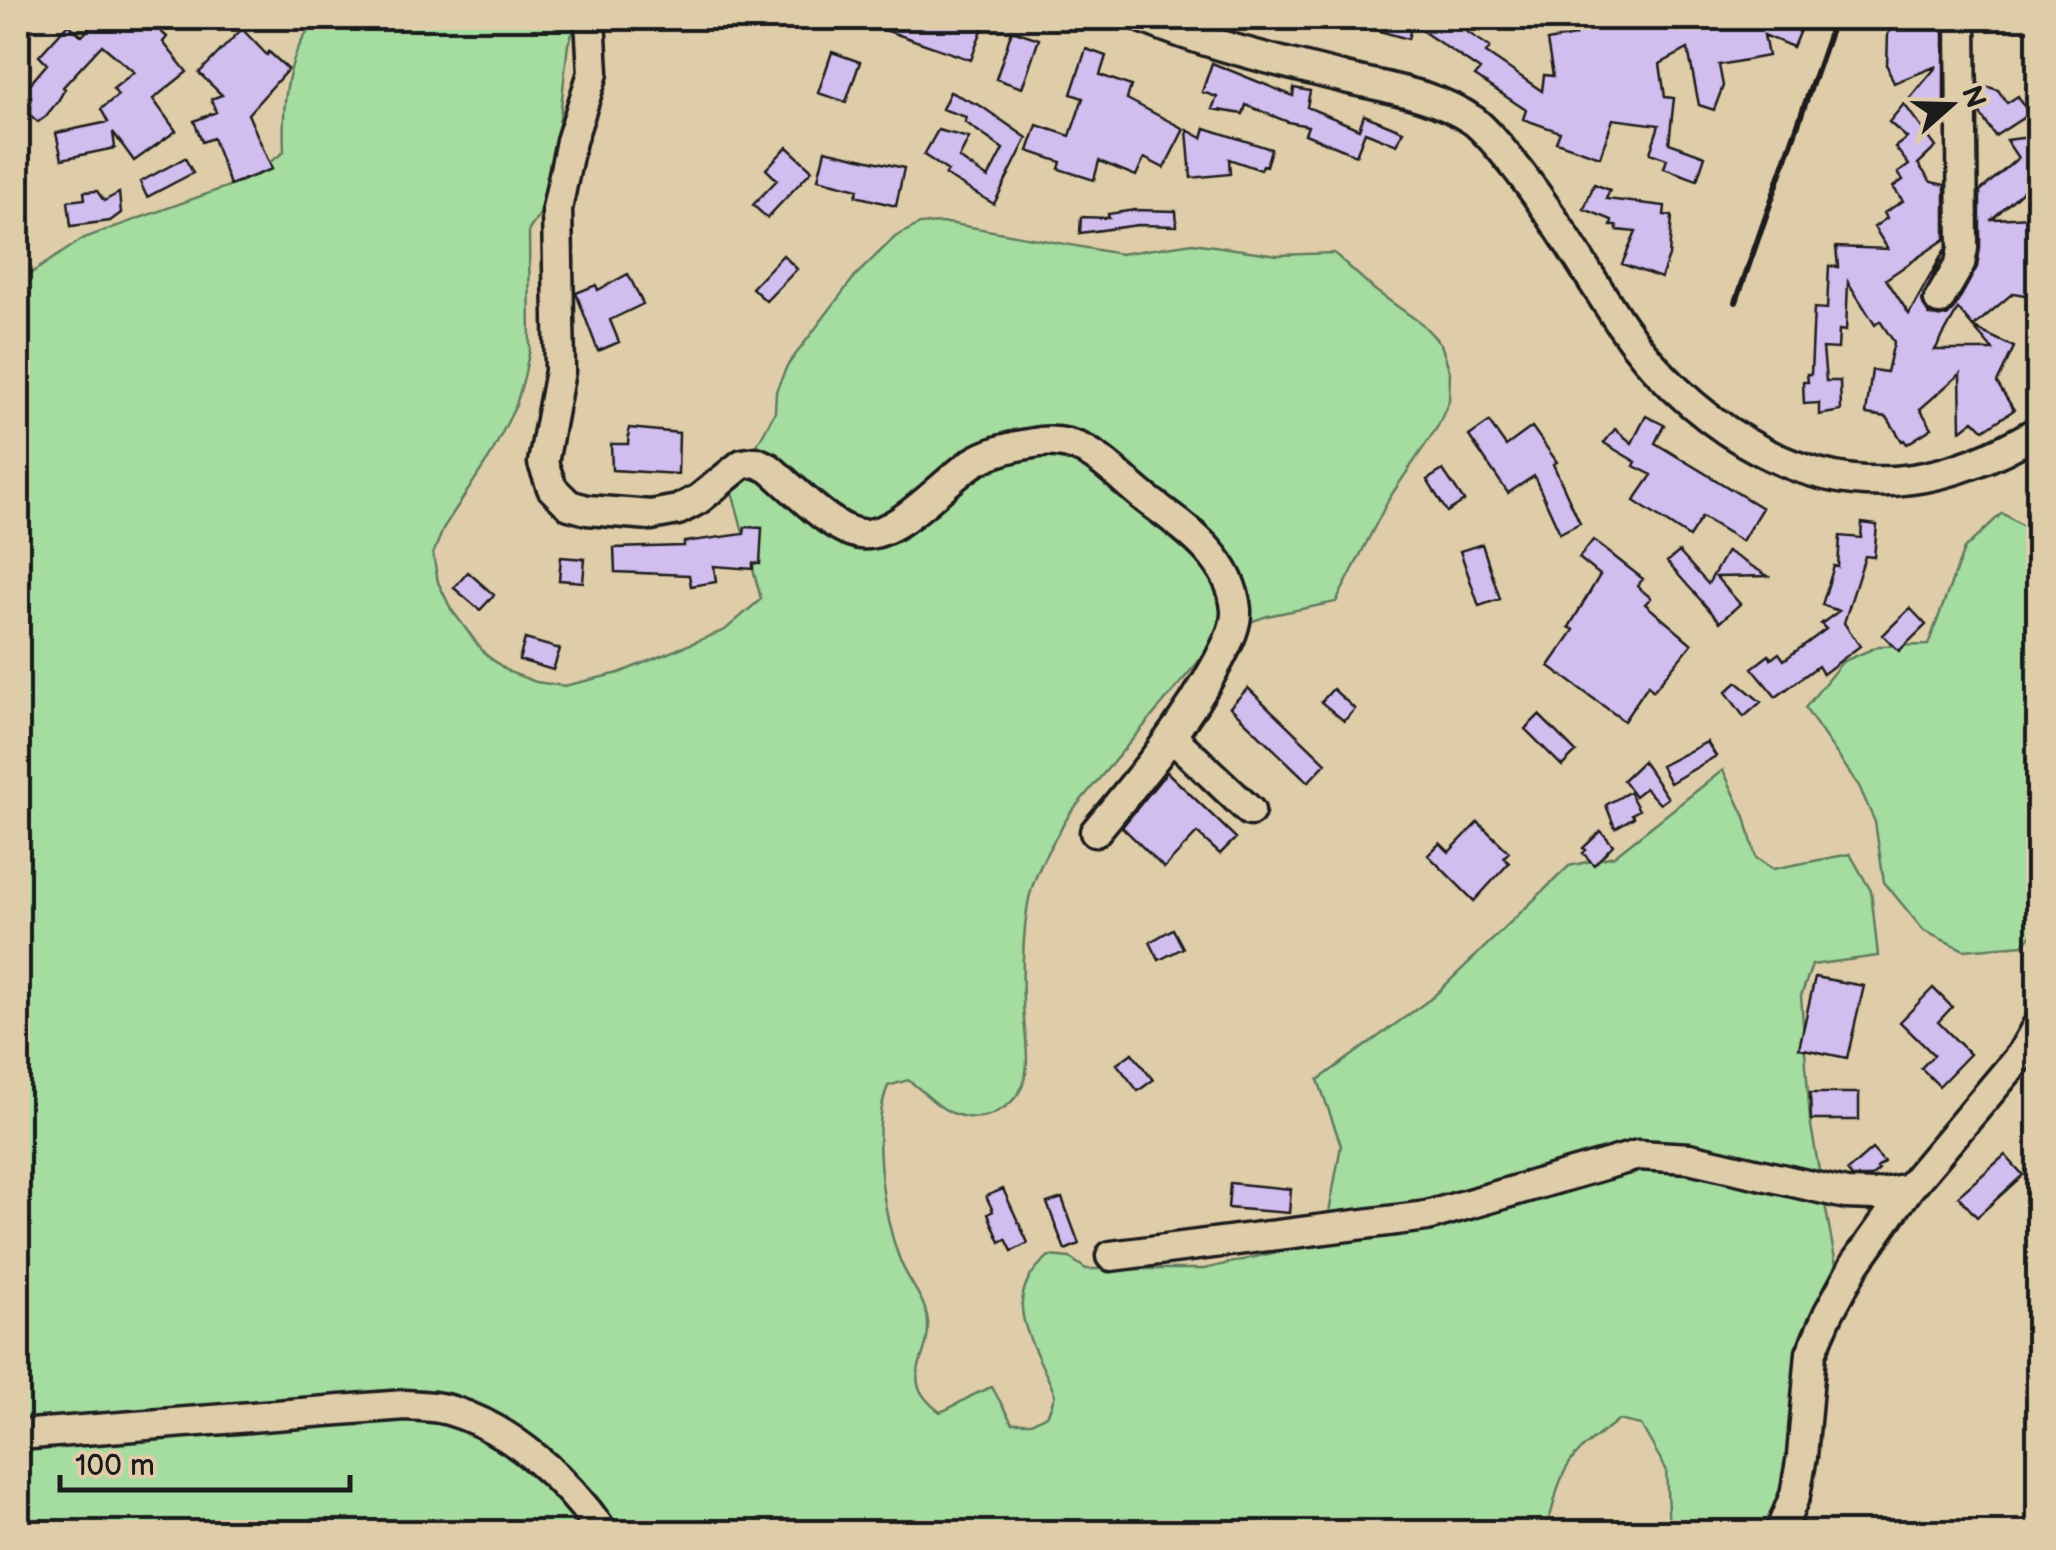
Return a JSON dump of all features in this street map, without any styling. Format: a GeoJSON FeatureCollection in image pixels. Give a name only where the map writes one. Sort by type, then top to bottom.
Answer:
{"type":"FeatureCollection","features":[{"type":"Feature","properties":{"kind":"street"},"geometry":{"type":"LineString","coordinates":[[590,18],[593,73],[571,141],[557,209],[560,358],[543,463],[552,488],[569,505],[587,510],[651,514],[678,510],[699,499],[742,464],[756,462],[769,468],[844,529],[872,534],[893,525],[974,462],[997,452],[1041,442],[1090,450],[1183,525],[1211,554],[1230,586],[1236,617],[1228,642],[1197,702],[1173,738],[1095,832]]}},
{"type":"Feature","properties":{"kind":"street"},"geometry":{"type":"LineString","coordinates":[[1142,18],[1284,62],[1438,102],[1474,122],[1520,171],[1650,362],[1705,416],[1750,445],[1796,466],[1838,477],[1911,479],[1977,462],[2038,431]]}},
{"type":"Feature","properties":{"kind":"street"},"geometry":{"type":"LineString","coordinates":[[1939,300],[1960,264],[1963,248],[1962,18]]}},
{"type":"Feature","properties":{"kind":"street"},"geometry":{"type":"LineString","coordinates":[[1173,738],[1250,812]]}},
{"type":"Feature","properties":{"kind":"street"},"geometry":{"type":"LineString","coordinates":[[1780,1532],[1795,1495],[1802,1456],[1811,1352],[1855,1264],[1909,1188],[2030,1060],[2038,1025]]}},
{"type":"Feature","properties":{"kind":"street"},"geometry":{"type":"LineString","coordinates":[[1110,1256],[1427,1216],[1638,1155],[1688,1158],[1846,1194],[1875,1196],[1909,1188]]}},
{"type":"Feature","properties":{"kind":"street"},"geometry":{"type":"LineString","coordinates":[[18,1435],[406,1405],[448,1409],[510,1439],[582,1503],[603,1532]]}},
{"type":"Feature","properties":{"kind":"green space"},"geometry":{"type":"Polygon","coordinates":[[[320,18],[579,18],[568,44],[551,198],[529,230],[530,349],[524,377],[516,405],[491,455],[444,527],[433,554],[438,582],[451,609],[485,654],[509,672],[536,682],[564,686],[619,673],[725,630],[761,599],[732,491],[775,412],[776,391],[787,366],[855,276],[895,237],[920,224],[948,223],[1120,254],[1193,243],[1277,255],[1334,253],[1376,291],[1422,324],[1441,344],[1450,372],[1449,401],[1438,426],[1390,497],[1336,602],[1267,616],[1236,627],[1210,648],[1071,812],[1050,847],[1033,884],[1027,910],[1023,979],[1027,1061],[1022,1088],[1002,1109],[969,1117],[944,1109],[908,1080],[888,1086],[880,1127],[885,1202],[896,1248],[922,1301],[928,1323],[917,1379],[927,1400],[940,1412],[992,1387],[1012,1423],[1031,1423],[1048,1414],[1055,1395],[1030,1340],[1022,1305],[1024,1289],[1033,1272],[1049,1256],[1070,1258],[1086,1269],[1204,1269],[1324,1241],[1341,1145],[1318,1080],[1433,997],[1569,866],[1614,856],[1723,770],[1745,817],[1756,858],[1773,869],[1850,854],[1871,891],[1878,956],[1812,965],[1801,996],[1810,1120],[1837,1271],[1795,1457],[1766,1532],[1669,1532],[1666,1469],[1641,1425],[1618,1420],[1569,1464],[1544,1532],[18,1532],[18,282],[84,238],[243,181],[284,152],[288,80],[300,45],[320,18]]]}},
{"type":"Feature","properties":{"kind":"green space"},"geometry":{"type":"Polygon","coordinates":[[[2002,513],[2038,535],[2038,927],[2023,945],[1964,950],[1924,931],[1884,882],[1875,822],[1859,786],[1805,708],[1842,662],[1879,646],[1928,645],[1964,549],[2002,513]]]}},
{"type":"Feature","properties":{"kind":"building"},"geometry":{"type":"Polygon","coordinates":[[[99,18],[170,18],[158,29],[167,37],[163,42],[187,72],[153,99],[176,131],[134,161],[113,132],[115,148],[62,159],[56,133],[108,122],[101,109],[118,95],[113,89],[134,72],[102,45],[63,87],[45,117],[38,122],[22,108],[31,97],[24,91],[47,64],[39,56],[68,24],[82,36],[99,18]]]}},
{"type":"Feature","properties":{"kind":"building"},"geometry":{"type":"Polygon","coordinates":[[[850,18],[965,18],[984,24],[971,60],[850,18]]]}},
{"type":"Feature","properties":{"kind":"building"},"geometry":{"type":"Polygon","coordinates":[[[1347,18],[1446,18],[1490,47],[1486,53],[1542,91],[1544,75],[1553,76],[1547,41],[1575,36],[1572,18],[1721,18],[1722,27],[1764,18],[1805,18],[1793,47],[1764,35],[1768,56],[1719,65],[1723,86],[1714,110],[1699,105],[1688,49],[1660,64],[1665,97],[1674,98],[1669,143],[1705,156],[1697,180],[1664,168],[1667,159],[1650,153],[1659,125],[1613,119],[1600,157],[1556,142],[1560,132],[1523,119],[1526,110],[1475,76],[1480,70],[1412,24],[1408,39],[1347,22],[1347,18]]]}},
{"type":"Feature","properties":{"kind":"building"},"geometry":{"type":"Polygon","coordinates":[[[1898,18],[1937,18],[1944,28],[1944,105],[1907,102],[1937,66],[1894,83],[1887,66],[1888,34],[1898,18]]]}},
{"type":"Feature","properties":{"kind":"building"},"geometry":{"type":"Polygon","coordinates":[[[242,29],[267,55],[269,52],[288,69],[248,114],[272,169],[230,185],[213,138],[202,142],[194,121],[216,112],[211,99],[222,95],[199,73],[242,29]]]}},
{"type":"Feature","properties":{"kind":"building"},"geometry":{"type":"Polygon","coordinates":[[[1012,30],[1039,39],[1022,88],[996,79],[1012,30]]]}},
{"type":"Feature","properties":{"kind":"building"},"geometry":{"type":"Polygon","coordinates":[[[1086,49],[1106,56],[1100,75],[1131,86],[1127,99],[1184,129],[1164,168],[1144,158],[1136,176],[1099,161],[1094,180],[1059,169],[1061,162],[1028,151],[1037,125],[1070,136],[1083,98],[1071,94],[1086,49]]]}},
{"type":"Feature","properties":{"kind":"building"},"geometry":{"type":"Polygon","coordinates":[[[832,52],[860,62],[846,102],[818,93],[832,52]]]}},
{"type":"Feature","properties":{"kind":"building"},"geometry":{"type":"Polygon","coordinates":[[[1212,63],[1293,96],[1294,88],[1310,91],[1307,107],[1359,129],[1364,115],[1403,131],[1397,145],[1365,132],[1356,155],[1305,134],[1308,126],[1246,105],[1243,114],[1212,109],[1217,97],[1202,92],[1212,63]]]}},
{"type":"Feature","properties":{"kind":"building"},"geometry":{"type":"Polygon","coordinates":[[[1979,84],[1998,90],[2007,103],[2018,96],[2029,114],[1995,136],[1979,112],[1979,84]]]}},
{"type":"Feature","properties":{"kind":"building"},"geometry":{"type":"Polygon","coordinates":[[[950,92],[981,106],[1027,138],[994,204],[945,175],[948,171],[924,155],[938,130],[969,138],[959,158],[988,178],[1003,149],[965,122],[966,117],[942,109],[950,92]]]}},
{"type":"Feature","properties":{"kind":"building"},"geometry":{"type":"Polygon","coordinates":[[[1904,104],[1936,147],[1918,164],[1931,182],[1945,185],[1945,239],[1886,279],[1909,314],[1945,249],[1922,301],[1929,315],[1947,316],[1954,309],[1977,267],[1980,191],[2018,158],[2006,140],[2038,136],[2038,177],[1992,219],[2032,217],[2038,250],[2038,297],[2013,293],[1973,327],[1958,309],[1935,350],[1993,350],[1974,328],[2014,347],[1997,383],[2014,410],[1984,430],[1974,420],[1961,430],[1960,374],[1920,409],[1932,428],[1907,444],[1887,417],[1866,414],[1872,370],[1887,372],[1894,342],[1880,321],[1875,325],[1848,282],[1846,331],[1839,330],[1838,349],[1823,348],[1826,381],[1840,381],[1841,411],[1819,415],[1819,403],[1804,404],[1803,382],[1808,382],[1807,374],[1811,374],[1814,308],[1827,309],[1829,266],[1838,267],[1836,247],[1888,249],[1874,227],[1887,218],[1884,213],[1903,201],[1893,187],[1903,180],[1898,173],[1909,165],[1895,147],[1907,138],[1889,122],[1904,104]]]}},
{"type":"Feature","properties":{"kind":"building"},"geometry":{"type":"Polygon","coordinates":[[[1205,128],[1271,149],[1266,166],[1261,170],[1229,159],[1230,174],[1191,178],[1187,130],[1202,138],[1205,128]]]}},
{"type":"Feature","properties":{"kind":"building"},"geometry":{"type":"Polygon","coordinates":[[[787,147],[812,170],[767,218],[753,205],[777,180],[766,169],[787,147]]]}},
{"type":"Feature","properties":{"kind":"building"},"geometry":{"type":"Polygon","coordinates":[[[825,150],[904,168],[896,206],[856,196],[858,189],[818,179],[825,150]]]}},
{"type":"Feature","properties":{"kind":"building"},"geometry":{"type":"Polygon","coordinates":[[[185,158],[193,173],[147,197],[140,182],[185,158]]]}},
{"type":"Feature","properties":{"kind":"building"},"geometry":{"type":"Polygon","coordinates":[[[1594,184],[1610,190],[1606,199],[1665,206],[1664,215],[1672,216],[1669,256],[1661,278],[1622,264],[1636,232],[1617,230],[1617,226],[1611,226],[1612,220],[1584,209],[1594,184]]]}},
{"type":"Feature","properties":{"kind":"building"},"geometry":{"type":"Polygon","coordinates":[[[97,191],[104,201],[119,193],[121,213],[110,221],[71,226],[68,201],[85,199],[84,192],[97,191]]]}},
{"type":"Feature","properties":{"kind":"building"},"geometry":{"type":"Polygon","coordinates":[[[1176,211],[1177,226],[1138,225],[1080,233],[1081,217],[1109,218],[1108,214],[1176,211]]]}},
{"type":"Feature","properties":{"kind":"building"},"geometry":{"type":"Polygon","coordinates":[[[783,255],[797,269],[766,301],[752,288],[783,255]]]}},
{"type":"Feature","properties":{"kind":"building"},"geometry":{"type":"Polygon","coordinates":[[[628,274],[643,304],[610,320],[619,342],[598,351],[576,293],[596,285],[598,290],[628,274]]]}},
{"type":"Feature","properties":{"kind":"building"},"geometry":{"type":"Polygon","coordinates":[[[1646,416],[1664,425],[1655,443],[1762,508],[1742,541],[1702,517],[1689,537],[1634,501],[1652,475],[1604,443],[1615,429],[1632,443],[1646,416]]]}},
{"type":"Feature","properties":{"kind":"building"},"geometry":{"type":"Polygon","coordinates":[[[1489,422],[1506,446],[1532,427],[1557,462],[1553,464],[1580,523],[1560,533],[1534,476],[1508,493],[1469,436],[1489,422]]]}},
{"type":"Feature","properties":{"kind":"building"},"geometry":{"type":"Polygon","coordinates":[[[629,428],[679,433],[678,474],[612,470],[611,444],[628,444],[629,428]]]}},
{"type":"Feature","properties":{"kind":"building"},"geometry":{"type":"Polygon","coordinates":[[[1443,470],[1464,501],[1447,512],[1427,480],[1443,470]]]}},
{"type":"Feature","properties":{"kind":"building"},"geometry":{"type":"Polygon","coordinates":[[[1862,523],[1877,525],[1874,557],[1865,556],[1844,623],[1860,646],[1823,674],[1818,666],[1776,697],[1752,668],[1769,655],[1771,659],[1779,653],[1784,660],[1826,629],[1821,624],[1839,611],[1822,605],[1834,566],[1838,567],[1840,536],[1861,538],[1862,523]]]}},
{"type":"Feature","properties":{"kind":"building"},"geometry":{"type":"Polygon","coordinates":[[[745,527],[762,528],[760,564],[753,563],[753,569],[714,566],[716,582],[691,586],[689,575],[615,572],[614,548],[684,546],[684,542],[744,534],[745,527]]]}},
{"type":"Feature","properties":{"kind":"building"},"geometry":{"type":"Polygon","coordinates":[[[1593,540],[1643,579],[1637,586],[1651,598],[1645,604],[1692,644],[1653,691],[1648,685],[1624,721],[1549,666],[1574,630],[1569,627],[1600,575],[1579,558],[1593,540]]]}},
{"type":"Feature","properties":{"kind":"building"},"geometry":{"type":"Polygon","coordinates":[[[1482,544],[1500,599],[1479,606],[1460,551],[1482,544]]]}},
{"type":"Feature","properties":{"kind":"building"},"geometry":{"type":"Polygon","coordinates":[[[1727,551],[1768,576],[1716,577],[1740,604],[1720,622],[1667,562],[1679,552],[1708,584],[1727,551]]]}},
{"type":"Feature","properties":{"kind":"building"},"geometry":{"type":"Polygon","coordinates":[[[561,557],[585,559],[583,582],[559,580],[561,557]]]}},
{"type":"Feature","properties":{"kind":"building"},"geometry":{"type":"Polygon","coordinates":[[[468,572],[494,595],[480,610],[454,588],[468,572]]]}},
{"type":"Feature","properties":{"kind":"building"},"geometry":{"type":"Polygon","coordinates":[[[1910,608],[1926,625],[1899,651],[1883,635],[1910,608]]]}},
{"type":"Feature","properties":{"kind":"building"},"geometry":{"type":"Polygon","coordinates":[[[525,639],[560,649],[553,670],[519,660],[525,639]]]}},
{"type":"Feature","properties":{"kind":"building"},"geometry":{"type":"Polygon","coordinates":[[[1737,682],[1761,702],[1744,717],[1726,692],[1737,682]]]}},
{"type":"Feature","properties":{"kind":"building"},"geometry":{"type":"Polygon","coordinates":[[[1248,688],[1326,763],[1308,782],[1230,707],[1248,688]]]}},
{"type":"Feature","properties":{"kind":"building"},"geometry":{"type":"Polygon","coordinates":[[[1333,689],[1355,709],[1344,721],[1321,702],[1333,689]]]}},
{"type":"Feature","properties":{"kind":"building"},"geometry":{"type":"Polygon","coordinates":[[[1539,715],[1576,752],[1562,766],[1525,729],[1539,715]]]}},
{"type":"Feature","properties":{"kind":"building"},"geometry":{"type":"Polygon","coordinates":[[[1707,742],[1716,756],[1670,783],[1661,766],[1707,742]]]}},
{"type":"Feature","properties":{"kind":"building"},"geometry":{"type":"Polygon","coordinates":[[[1643,761],[1668,798],[1660,804],[1645,788],[1635,796],[1623,780],[1643,761]]]}},
{"type":"Feature","properties":{"kind":"building"},"geometry":{"type":"Polygon","coordinates":[[[1167,772],[1236,838],[1220,854],[1197,833],[1164,868],[1122,827],[1167,772]]]}},
{"type":"Feature","properties":{"kind":"building"},"geometry":{"type":"Polygon","coordinates":[[[1629,792],[1639,810],[1615,828],[1606,805],[1629,792]]]}},
{"type":"Feature","properties":{"kind":"building"},"geometry":{"type":"Polygon","coordinates":[[[1478,822],[1509,852],[1504,857],[1509,863],[1474,901],[1428,855],[1440,843],[1449,852],[1478,822]]]}},
{"type":"Feature","properties":{"kind":"building"},"geometry":{"type":"Polygon","coordinates":[[[1601,831],[1613,845],[1594,865],[1583,848],[1601,831]]]}},
{"type":"Feature","properties":{"kind":"building"},"geometry":{"type":"Polygon","coordinates":[[[1173,929],[1183,948],[1159,960],[1150,942],[1173,929]]]}},
{"type":"Feature","properties":{"kind":"building"},"geometry":{"type":"Polygon","coordinates":[[[1815,977],[1864,986],[1847,1058],[1799,1048],[1815,977]]]}},
{"type":"Feature","properties":{"kind":"building"},"geometry":{"type":"Polygon","coordinates":[[[1933,988],[1952,1007],[1938,1022],[1970,1054],[1939,1086],[1921,1068],[1934,1055],[1900,1022],[1933,988]]]}},
{"type":"Feature","properties":{"kind":"building"},"geometry":{"type":"Polygon","coordinates":[[[1132,1053],[1153,1080],[1138,1091],[1117,1064],[1132,1053]]]}},
{"type":"Feature","properties":{"kind":"building"},"geometry":{"type":"Polygon","coordinates":[[[1810,1093],[1859,1093],[1859,1120],[1811,1120],[1810,1093]]]}},
{"type":"Feature","properties":{"kind":"building"},"geometry":{"type":"Polygon","coordinates":[[[1872,1149],[1884,1162],[1879,1170],[1871,1177],[1852,1177],[1847,1171],[1872,1149]]]}},
{"type":"Feature","properties":{"kind":"building"},"geometry":{"type":"Polygon","coordinates":[[[2005,1155],[2023,1175],[1977,1217],[1958,1196],[2005,1155]]]}},
{"type":"Feature","properties":{"kind":"building"},"geometry":{"type":"Polygon","coordinates":[[[1230,1183],[1291,1189],[1289,1213],[1228,1208],[1230,1183]]]}},
{"type":"Feature","properties":{"kind":"building"},"geometry":{"type":"Polygon","coordinates":[[[1003,1189],[1028,1243],[1012,1251],[1006,1239],[1000,1242],[988,1214],[993,1211],[986,1196],[1003,1189]]]}},
{"type":"Feature","properties":{"kind":"building"},"geometry":{"type":"Polygon","coordinates":[[[1062,1198],[1079,1244],[1065,1250],[1047,1203],[1062,1198]]]}},
{"type":"Feature","properties":{"kind":"railway"},"geometry":{"type":"LineString","coordinates":[[1736,302],[1835,18]]}}]}
